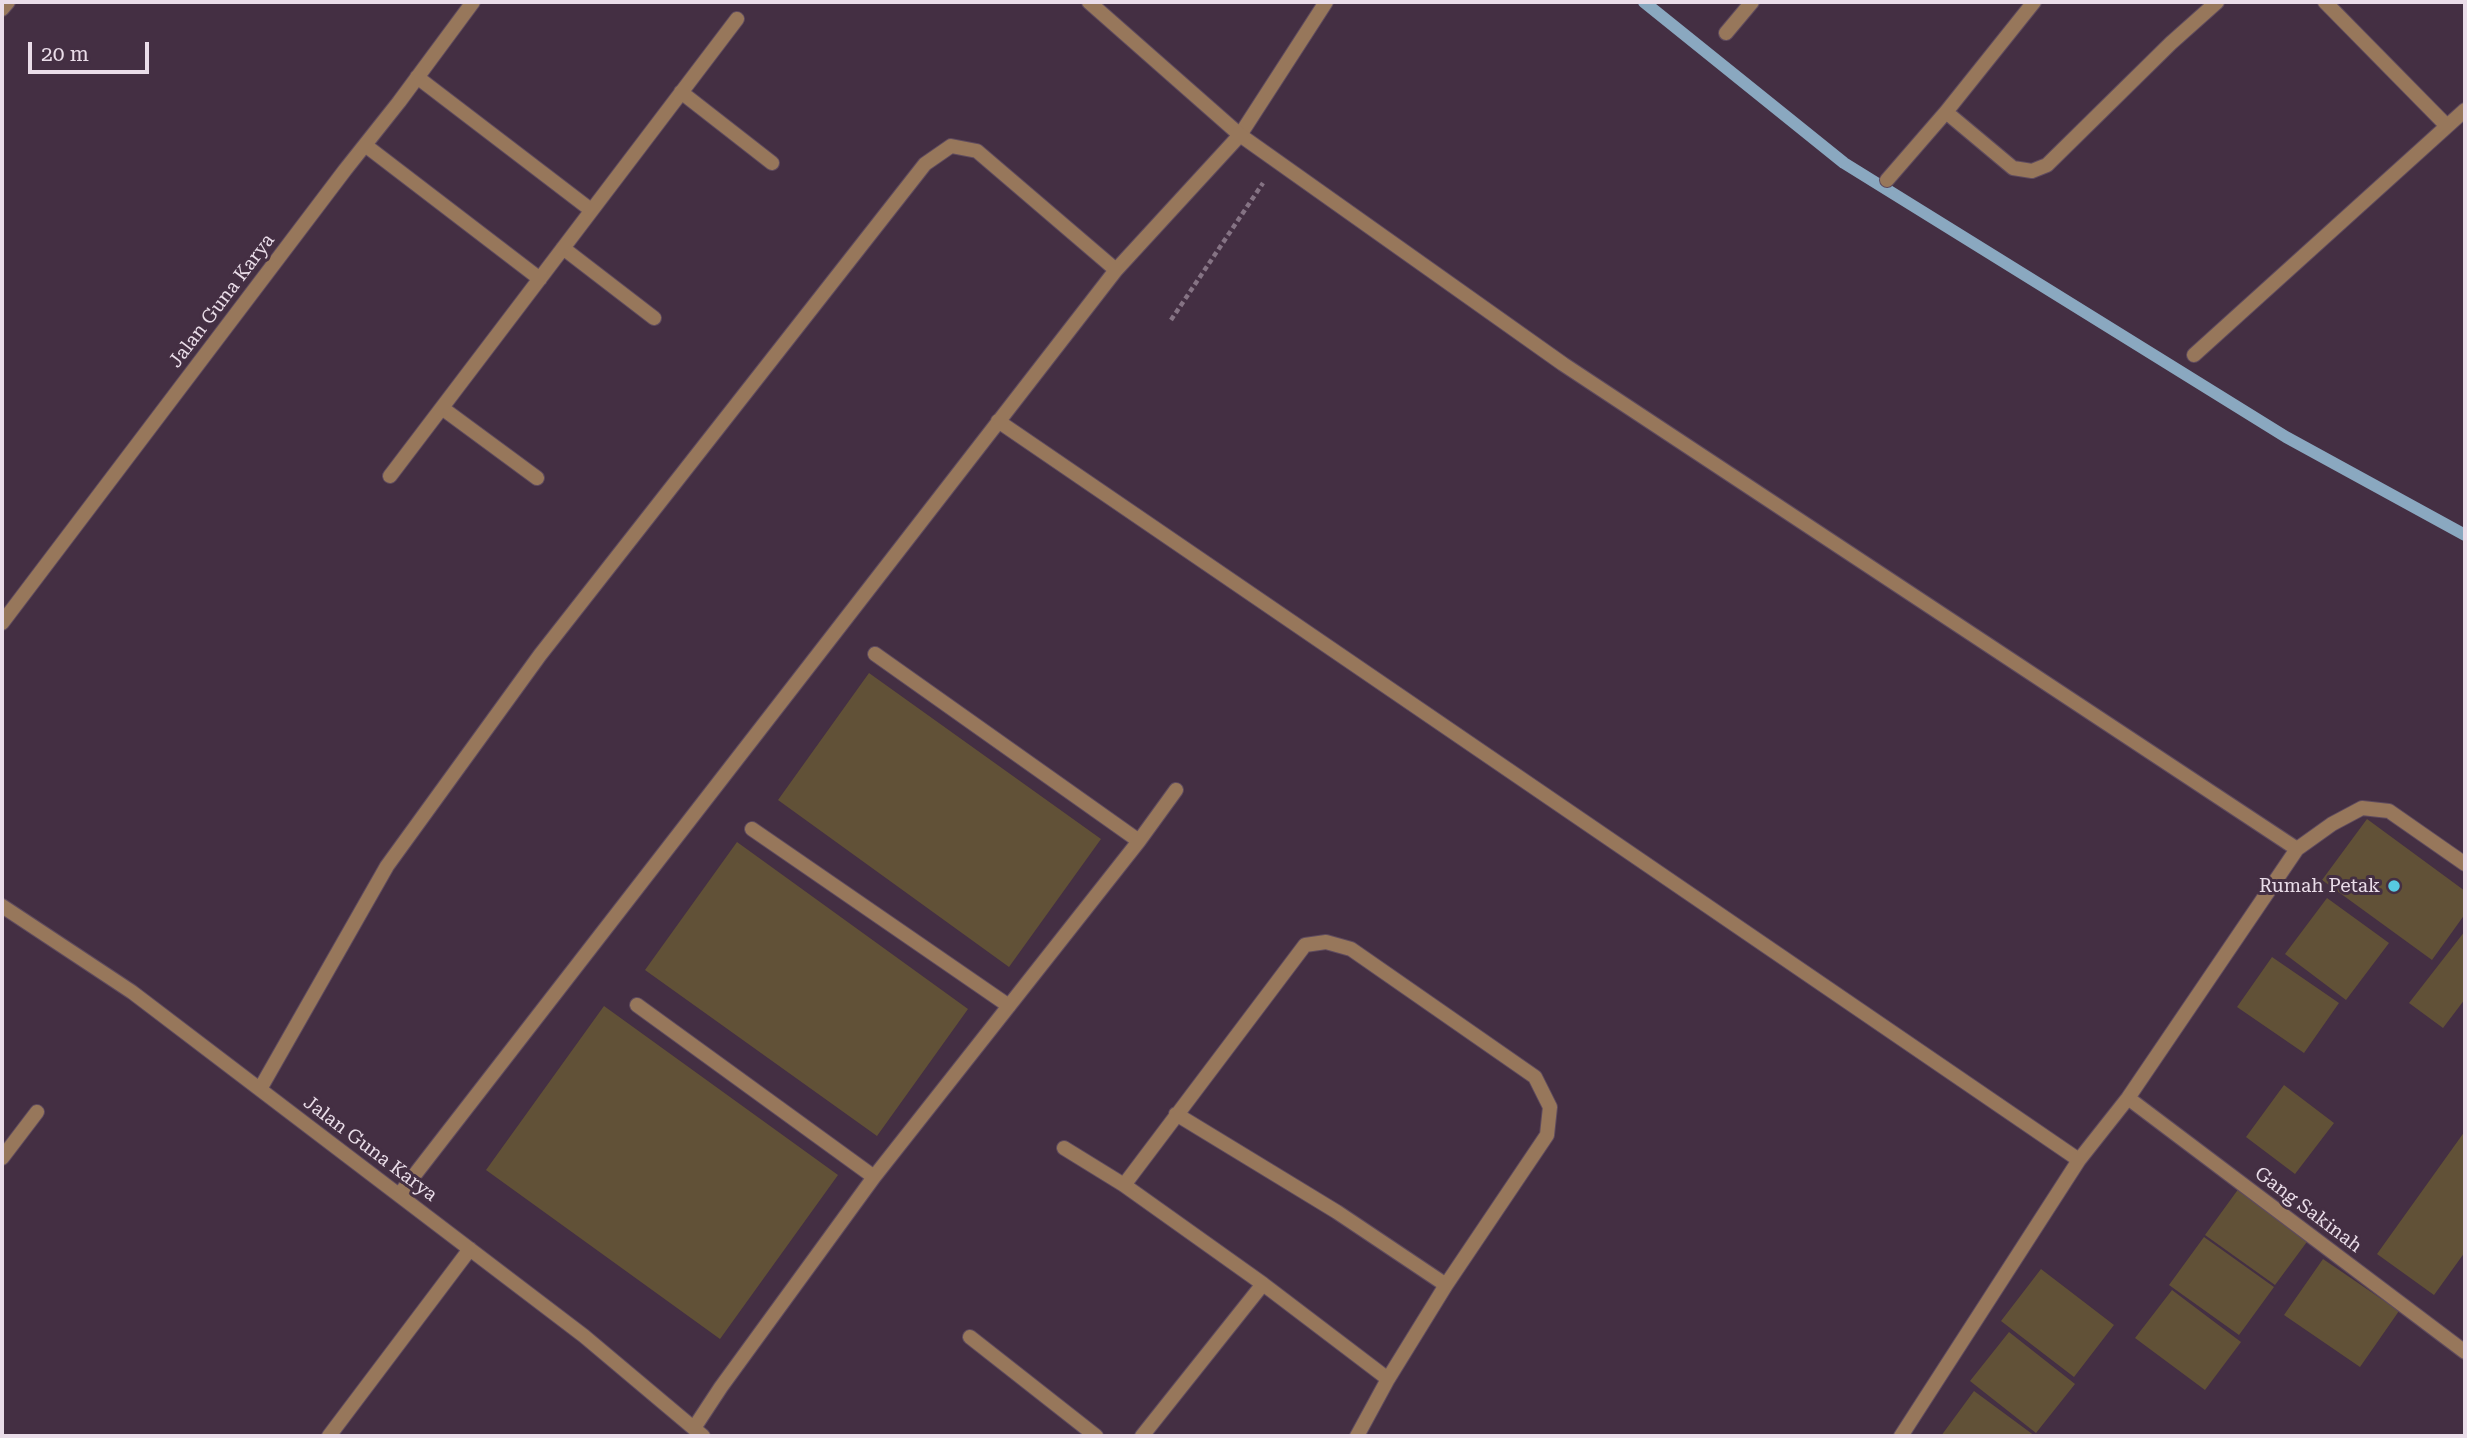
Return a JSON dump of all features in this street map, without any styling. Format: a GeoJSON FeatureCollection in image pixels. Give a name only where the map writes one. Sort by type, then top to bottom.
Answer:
{"type":"FeatureCollection","features":[{"type":"Feature","properties":{"kind":"street"},"geometry":{"type":"LineString","coordinates":[[2,9],[8,2]]}},
{"type":"Feature","properties":{"kind":"street","name":"Jalan Guna Karya"},"geometry":{"type":"LineString","coordinates":[[2,624],[472,2]]}},
{"type":"Feature","properties":{"kind":"street"},"geometry":{"type":"LineString","coordinates":[[1089,2],[1240,135],[1563,364],[2297,849]]}},
{"type":"Feature","properties":{"kind":"street"},"geometry":{"type":"LineString","coordinates":[[399,1195],[1115,270],[1240,135],[1326,2]]}},
{"type":"Feature","properties":{"kind":"street"},"geometry":{"type":"LineString","coordinates":[[1726,33],[1752,2]]}},
{"type":"Feature","properties":{"kind":"street"},"geometry":{"type":"LineString","coordinates":[[1887,180],[1946,112],[2034,2]]}},
{"type":"Feature","properties":{"kind":"street"},"geometry":{"type":"LineString","coordinates":[[1946,112],[2013,168],[2032,171],[2047,165],[2171,43],[2217,2]]}},
{"type":"Feature","properties":{"kind":"street"},"geometry":{"type":"LineString","coordinates":[[2325,2],[2446,125]]}},
{"type":"Feature","properties":{"kind":"street"},"geometry":{"type":"LineString","coordinates":[[390,476],[737,19]]}},
{"type":"Feature","properties":{"kind":"street"},"geometry":{"type":"LineString","coordinates":[[417,77],[592,210]]}},
{"type":"Feature","properties":{"kind":"street"},"geometry":{"type":"LineString","coordinates":[[681,92],[772,163]]}},
{"type":"Feature","properties":{"kind":"street"},"geometry":{"type":"LineString","coordinates":[[2194,355],[2465,110]]}},
{"type":"Feature","properties":{"kind":"street"},"geometry":{"type":"LineString","coordinates":[[365,145],[540,279]]}},
{"type":"Feature","properties":{"kind":"street"},"geometry":{"type":"LineString","coordinates":[[260,1089],[396,855],[540,655],[925,163],[951,146],[978,151],[1115,270]]}},
{"type":"Feature","properties":{"kind":"street"},"geometry":{"type":"LineString","coordinates":[[563,248],[654,318]]}},
{"type":"Feature","properties":{"kind":"street"},"geometry":{"type":"LineString","coordinates":[[442,408],[537,478]]}},
{"type":"Feature","properties":{"kind":"street"},"geometry":{"type":"LineString","coordinates":[[998,421],[2078,1160]]}},
{"type":"Feature","properties":{"kind":"street"},"geometry":{"type":"LineString","coordinates":[[875,654],[1139,841]]}},
{"type":"Feature","properties":{"kind":"street"},"geometry":{"type":"LineString","coordinates":[[699,1432],[729,1376],[874,1177],[1139,841],[1176,790]]}},
{"type":"Feature","properties":{"kind":"street"},"geometry":{"type":"LineString","coordinates":[[1901,1436],[2078,1160],[2128,1098],[2297,849],[2332,824],[2362,808],[2389,811],[2465,864]]}},
{"type":"Feature","properties":{"kind":"street"},"geometry":{"type":"LineString","coordinates":[[752,829],[1009,1006]]}},
{"type":"Feature","properties":{"kind":"street","name":"Jalan Guna Karya"},"geometry":{"type":"LineString","coordinates":[[2,906],[132,992],[584,1336],[699,1432]]}},
{"type":"Feature","properties":{"kind":"street"},"geometry":{"type":"LineString","coordinates":[[1124,1185],[1304,945],[1326,942],[1351,949],[1535,1077],[1550,1107],[1547,1135],[1446,1285],[1388,1378],[1357,1436]]}},
{"type":"Feature","properties":{"kind":"street"},"geometry":{"type":"LineString","coordinates":[[636,1005],[874,1177]]}},
{"type":"Feature","properties":{"kind":"street","name":"Gang Sakinah"},"geometry":{"type":"LineString","coordinates":[[2128,1098],[2465,1352]]}},
{"type":"Feature","properties":{"kind":"street"},"geometry":{"type":"LineString","coordinates":[[2,1158],[37,1112]]}},
{"type":"Feature","properties":{"kind":"street"},"geometry":{"type":"LineString","coordinates":[[1176,1114],[1337,1212],[1446,1285]]}},
{"type":"Feature","properties":{"kind":"street"},"geometry":{"type":"LineString","coordinates":[[1064,1148],[1124,1185],[1263,1284],[1388,1378]]}},
{"type":"Feature","properties":{"kind":"street"},"geometry":{"type":"LineString","coordinates":[[329,1436],[470,1250]]}},
{"type":"Feature","properties":{"kind":"street"},"geometry":{"type":"LineString","coordinates":[[1142,1436],[1263,1284]]}},
{"type":"Feature","properties":{"kind":"street"},"geometry":{"type":"LineString","coordinates":[[970,1337],[1096,1436]]}},
{"type":"Feature","properties":{"kind":"path"},"geometry":{"type":"LineString","coordinates":[[1171,320],[1277,162]]}},
{"type":"Feature","properties":{"kind":"building"},"geometry":{"type":"Polygon","coordinates":[[[869,673],[1101,839],[1009,967],[778,800],[869,673]]]}},
{"type":"Feature","properties":{"kind":"building","name":"Rumah Petak"},"geometry":{"type":"Polygon","coordinates":[[[2367,819],[2465,891],[2465,914],[2432,960],[2322,880],[2367,819]]]}},
{"type":"Feature","properties":{"kind":"building"},"geometry":{"type":"Polygon","coordinates":[[[737,842],[968,1009],[877,1136],[645,970],[737,842]]]}},
{"type":"Feature","properties":{"kind":"building"},"geometry":{"type":"Polygon","coordinates":[[[2327,898],[2389,943],[2346,1000],[2285,954],[2327,898]]]}},
{"type":"Feature","properties":{"kind":"building"},"geometry":{"type":"Polygon","coordinates":[[[2465,931],[2465,999],[2443,1028],[2409,1003],[2465,931]]]}},
{"type":"Feature","properties":{"kind":"building"},"geometry":{"type":"Polygon","coordinates":[[[2272,957],[2339,1003],[2304,1053],[2237,1007],[2272,957]]]}},
{"type":"Feature","properties":{"kind":"building"},"geometry":{"type":"Polygon","coordinates":[[[604,1006],[838,1175],[720,1339],[486,1170],[604,1006]]]}},
{"type":"Feature","properties":{"kind":"building"},"geometry":{"type":"Polygon","coordinates":[[[2284,1085],[2334,1123],[2295,1174],[2246,1137],[2284,1085]]]}},
{"type":"Feature","properties":{"kind":"building"},"geometry":{"type":"Polygon","coordinates":[[[2465,1131],[2465,1252],[2434,1295],[2377,1254],[2465,1131]]]}},
{"type":"Feature","properties":{"kind":"building"},"geometry":{"type":"Polygon","coordinates":[[[2242,1184],[2312,1235],[2275,1285],[2205,1235],[2242,1184]]]}},
{"type":"Feature","properties":{"kind":"building"},"geometry":{"type":"Polygon","coordinates":[[[2204,1237],[2274,1287],[2239,1335],[2169,1285],[2204,1237]]]}},
{"type":"Feature","properties":{"kind":"building"},"geometry":{"type":"Polygon","coordinates":[[[2323,1259],[2399,1311],[2360,1367],[2284,1315],[2323,1259]]]}},
{"type":"Feature","properties":{"kind":"building"},"geometry":{"type":"Polygon","coordinates":[[[2041,1269],[2114,1325],[2074,1377],[2001,1321],[2041,1269]]]}},
{"type":"Feature","properties":{"kind":"building"},"geometry":{"type":"Polygon","coordinates":[[[2172,1290],[2241,1342],[2205,1390],[2135,1338],[2172,1290]]]}},
{"type":"Feature","properties":{"kind":"building"},"geometry":{"type":"Polygon","coordinates":[[[2009,1332],[2075,1384],[2036,1433],[1970,1381],[2009,1332]]]}},
{"type":"Feature","properties":{"kind":"building"},"geometry":{"type":"Polygon","coordinates":[[[1974,1391],[2035,1436],[1941,1436],[1974,1391]]]}},
{"type":"Feature","properties":{"kind":"waterway"},"geometry":{"type":"LineString","coordinates":[[1644,2],[1844,163],[2286,437],[2465,535]]}},
{"type":"Feature","properties":{"kind":"place","name":"Rumah Petak"},"geometry":{"type":"Point","coordinates":[2394,886]}}]}
